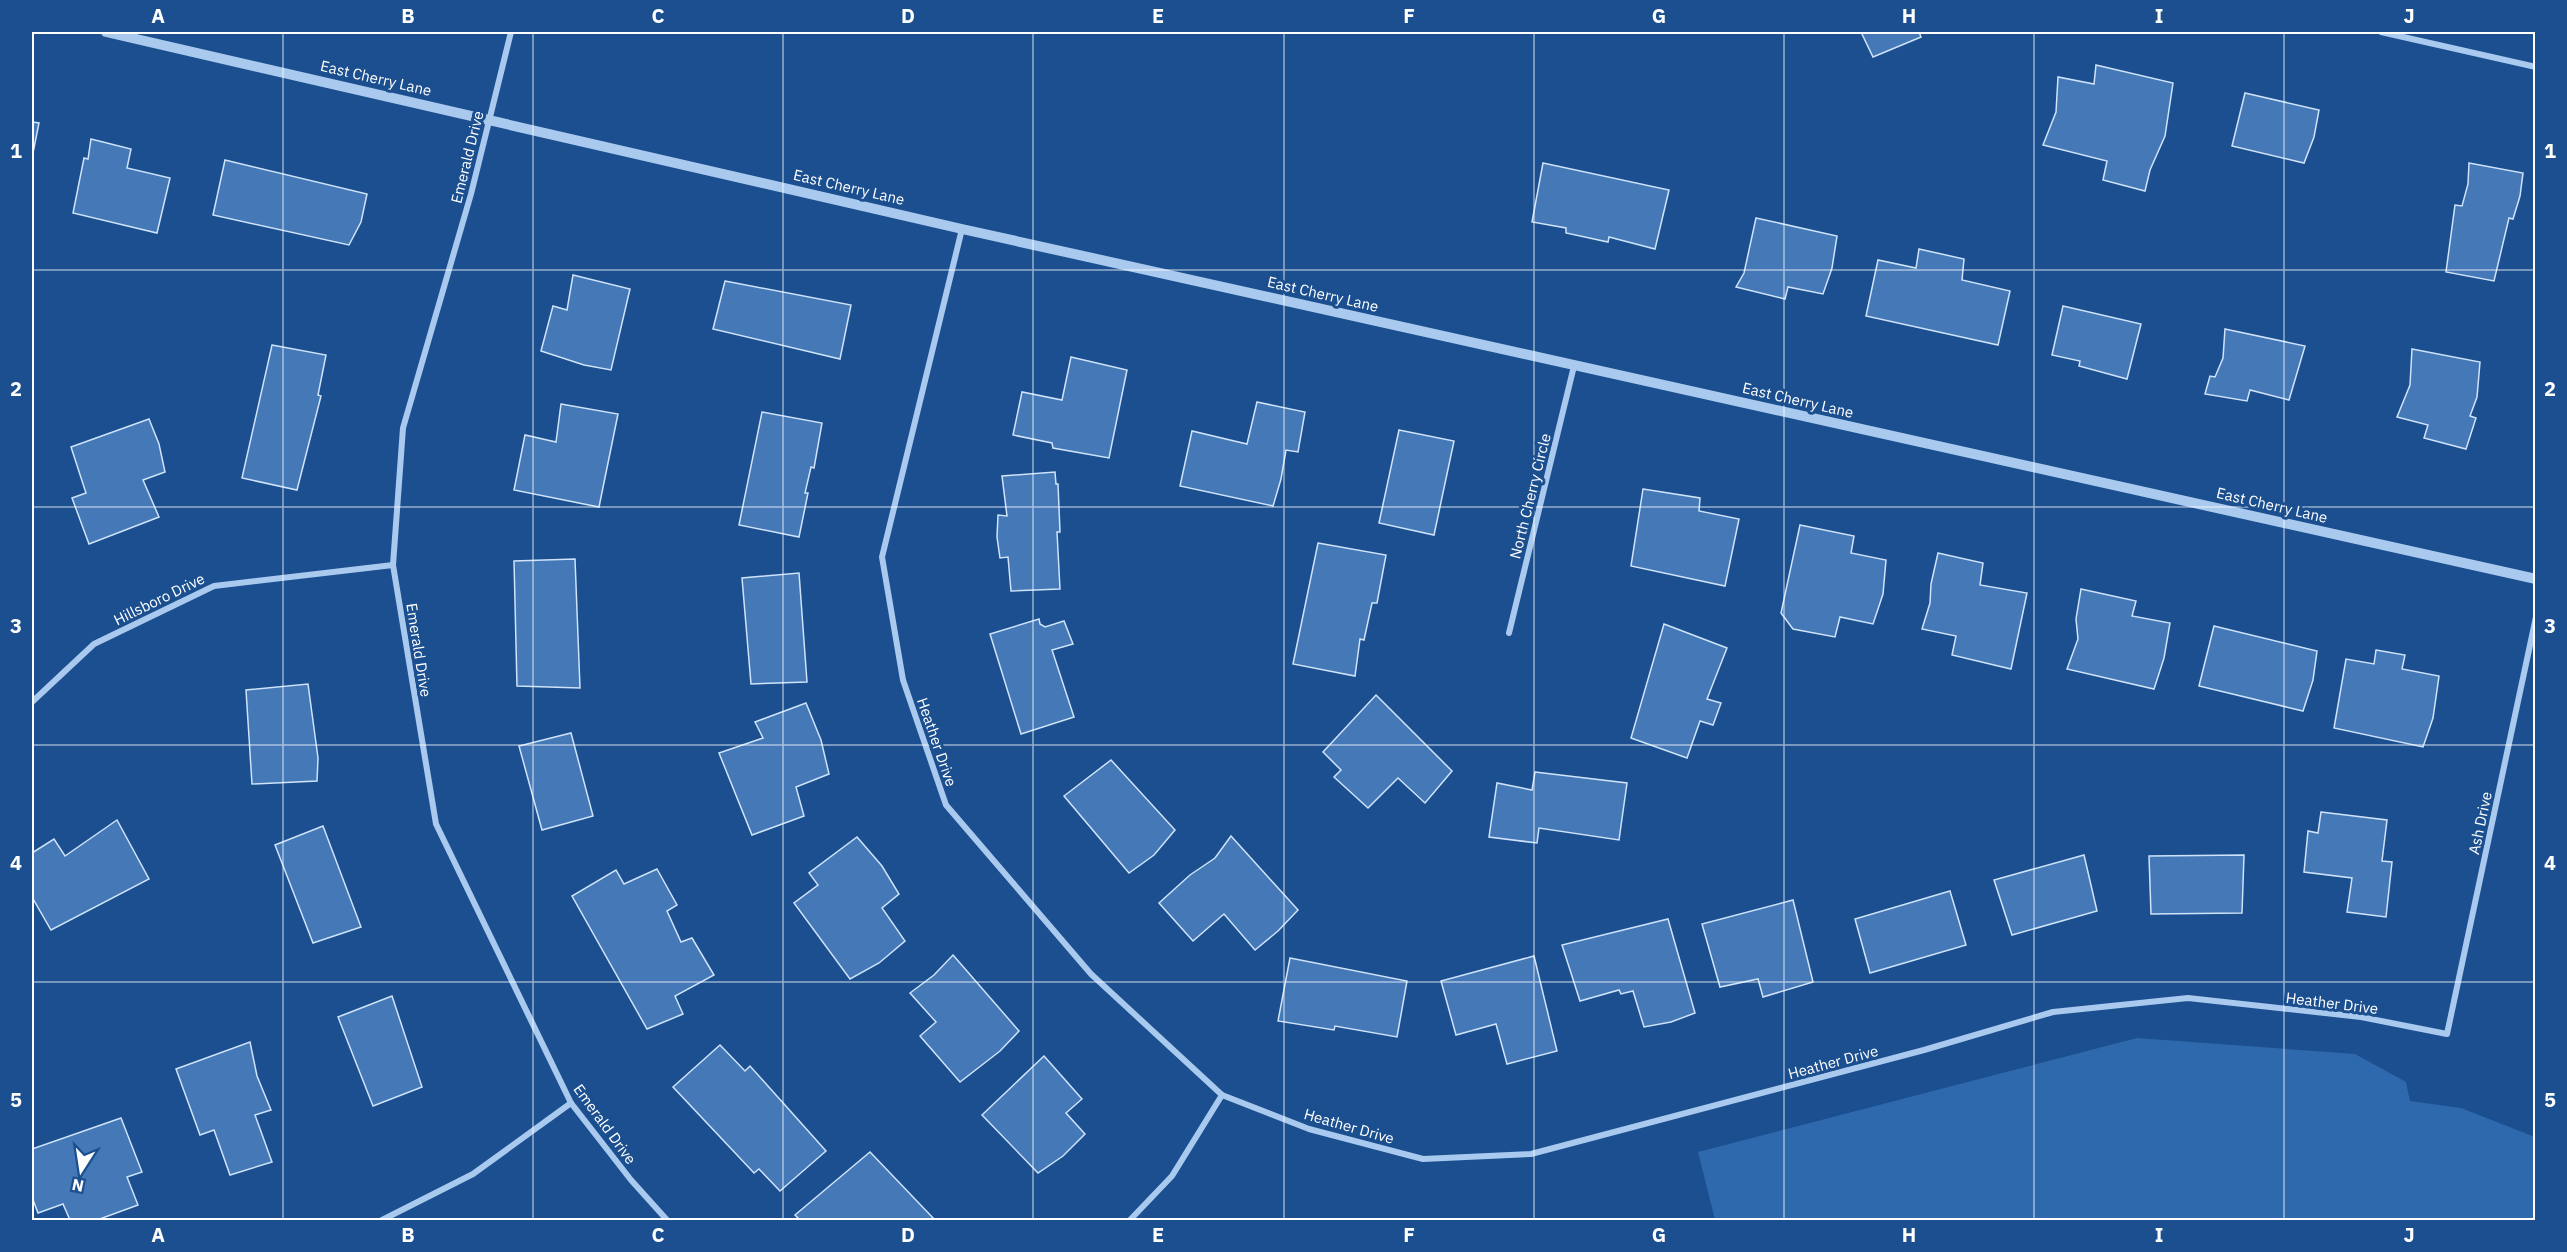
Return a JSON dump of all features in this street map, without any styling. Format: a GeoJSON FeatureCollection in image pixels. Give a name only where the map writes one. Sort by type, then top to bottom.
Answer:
{"type":"FeatureCollection","features":[{"type":"Feature","properties":{"kind":"street","name":"East Cherry Lane"},"geometry":{"type":"LineString","coordinates":[[106,32],[962,229],[2535,579]]}},
{"type":"Feature","properties":{"kind":"street","name":"Emerald Drive"},"geometry":{"type":"LineString","coordinates":[[511,32],[489,120],[403,428],[393,565],[436,824],[571,1103],[631,1180],[667,1221]]}},
{"type":"Feature","properties":{"kind":"street"},"geometry":{"type":"LineString","coordinates":[[2381,32],[2535,67]]}},
{"type":"Feature","properties":{"kind":"street","name":"Heather Drive"},"geometry":{"type":"LineString","coordinates":[[962,229],[882,557],[903,680],[946,805],[1091,974],[1222,1095],[1309,1129],[1423,1159],[1532,1154],[1924,1050],[2053,1012],[2188,998],[2361,1017],[2447,1034]]}},
{"type":"Feature","properties":{"kind":"street","name":"North Cherry Circle"},"geometry":{"type":"LineString","coordinates":[[1509,633],[1574,366]]}},
{"type":"Feature","properties":{"kind":"street","name":"Hillsboro Drive"},"geometry":{"type":"LineString","coordinates":[[32,702],[94,644],[214,586],[393,565]]}},
{"type":"Feature","properties":{"kind":"street","name":"Ash Drive"},"geometry":{"type":"LineString","coordinates":[[2447,1034],[2535,617]]}},
{"type":"Feature","properties":{"kind":"street"},"geometry":{"type":"LineString","coordinates":[[1130,1221],[1172,1176],[1222,1095]]}},
{"type":"Feature","properties":{"kind":"street"},"geometry":{"type":"LineString","coordinates":[[382,1221],[473,1174],[571,1103]]}},
{"type":"Feature","properties":{"kind":"shaded area"},"geometry":{"type":"Polygon","coordinates":[[[2137,1038],[2355,1054],[2406,1082],[2410,1101],[2461,1108],[2535,1137],[2535,1220],[1715,1220],[1698,1152],[2137,1038]]]}},
{"type":"Feature","properties":{"kind":"building"},"geometry":{"type":"Polygon","coordinates":[[[1861,32],[1919,32],[1921,37],[1873,57],[1861,32]]]}},
{"type":"Feature","properties":{"kind":"building"},"geometry":{"type":"Polygon","coordinates":[[[2096,65],[2173,83],[2165,136],[2150,170],[2145,191],[2103,180],[2107,161],[2043,145],[2056,112],[2058,77],[2094,84],[2096,65]]]}},
{"type":"Feature","properties":{"kind":"building"},"geometry":{"type":"Polygon","coordinates":[[[2245,93],[2319,110],[2314,137],[2304,163],[2232,146],[2245,93]]]}},
{"type":"Feature","properties":{"kind":"building"},"geometry":{"type":"Polygon","coordinates":[[[32,122],[39,123],[32,158],[32,122]]]}},
{"type":"Feature","properties":{"kind":"building"},"geometry":{"type":"Polygon","coordinates":[[[91,139],[131,149],[127,168],[170,178],[157,233],[73,213],[84,158],[88,159],[91,139]]]}},
{"type":"Feature","properties":{"kind":"building"},"geometry":{"type":"Polygon","coordinates":[[[225,160],[367,194],[361,222],[349,245],[213,215],[225,160]]]}},
{"type":"Feature","properties":{"kind":"building"},"geometry":{"type":"Polygon","coordinates":[[[1543,163],[1669,190],[1655,249],[1609,237],[1608,242],[1566,233],[1566,228],[1532,222],[1543,163]]]}},
{"type":"Feature","properties":{"kind":"building"},"geometry":{"type":"Polygon","coordinates":[[[2469,163],[2523,173],[2520,196],[2513,219],[2509,218],[2494,281],[2446,272],[2455,205],[2462,206],[2468,184],[2469,163]]]}},
{"type":"Feature","properties":{"kind":"building"},"geometry":{"type":"Polygon","coordinates":[[[1756,218],[1837,236],[1832,268],[1823,294],[1788,287],[1785,299],[1736,287],[1744,273],[1756,218]]]}},
{"type":"Feature","properties":{"kind":"building"},"geometry":{"type":"Polygon","coordinates":[[[1919,249],[1964,259],[1962,280],[2010,291],[1998,345],[1866,316],[1878,260],[1916,268],[1919,249]]]}},
{"type":"Feature","properties":{"kind":"building"},"geometry":{"type":"Polygon","coordinates":[[[573,275],[630,289],[611,370],[584,365],[541,351],[553,306],[567,310],[573,275]]]}},
{"type":"Feature","properties":{"kind":"building"},"geometry":{"type":"Polygon","coordinates":[[[725,281],[851,305],[840,359],[713,329],[725,281]]]}},
{"type":"Feature","properties":{"kind":"building"},"geometry":{"type":"Polygon","coordinates":[[[2063,306],[2141,324],[2127,379],[2079,366],[2080,361],[2052,355],[2063,306]]]}},
{"type":"Feature","properties":{"kind":"building"},"geometry":{"type":"Polygon","coordinates":[[[2225,329],[2305,346],[2289,400],[2250,390],[2247,401],[2205,394],[2210,376],[2215,377],[2223,358],[2225,329]]]}},
{"type":"Feature","properties":{"kind":"building"},"geometry":{"type":"Polygon","coordinates":[[[272,345],[326,355],[318,395],[321,396],[297,490],[242,478],[272,345]]]}},
{"type":"Feature","properties":{"kind":"building"},"geometry":{"type":"Polygon","coordinates":[[[2412,349],[2480,362],[2477,397],[2470,416],[2476,418],[2466,449],[2424,438],[2428,425],[2397,417],[2410,385],[2412,349]]]}},
{"type":"Feature","properties":{"kind":"building"},"geometry":{"type":"Polygon","coordinates":[[[1071,357],[1127,370],[1109,458],[1053,448],[1052,443],[1013,435],[1022,392],[1062,400],[1071,357]]]}},
{"type":"Feature","properties":{"kind":"building"},"geometry":{"type":"Polygon","coordinates":[[[1257,402],[1305,412],[1298,452],[1286,450],[1273,506],[1180,486],[1192,431],[1247,444],[1257,402]]]}},
{"type":"Feature","properties":{"kind":"building"},"geometry":{"type":"Polygon","coordinates":[[[561,404],[618,414],[599,507],[514,490],[525,435],[556,442],[561,404]]]}},
{"type":"Feature","properties":{"kind":"building"},"geometry":{"type":"Polygon","coordinates":[[[762,412],[822,423],[814,468],[811,467],[805,493],[808,493],[799,537],[739,525],[762,412]]]}},
{"type":"Feature","properties":{"kind":"building"},"geometry":{"type":"Polygon","coordinates":[[[149,419],[159,444],[165,472],[143,480],[159,517],[89,544],[72,498],[86,493],[71,447],[149,419]]]}},
{"type":"Feature","properties":{"kind":"building"},"geometry":{"type":"Polygon","coordinates":[[[1399,430],[1454,441],[1434,535],[1379,523],[1399,430]]]}},
{"type":"Feature","properties":{"kind":"building"},"geometry":{"type":"Polygon","coordinates":[[[1055,472],[1056,484],[1058,484],[1060,532],[1057,532],[1060,589],[1011,591],[1008,557],[1000,558],[997,537],[998,515],[1007,516],[1002,476],[1055,472]]]}},
{"type":"Feature","properties":{"kind":"building"},"geometry":{"type":"Polygon","coordinates":[[[1643,489],[1700,498],[1699,511],[1739,519],[1725,586],[1631,566],[1643,489]]]}},
{"type":"Feature","properties":{"kind":"building"},"geometry":{"type":"Polygon","coordinates":[[[1800,525],[1854,536],[1851,553],[1886,560],[1883,594],[1873,624],[1840,617],[1835,637],[1793,629],[1781,613],[1800,525]]]}},
{"type":"Feature","properties":{"kind":"building"},"geometry":{"type":"Polygon","coordinates":[[[1318,543],[1386,555],[1377,603],[1372,603],[1364,640],[1360,639],[1355,676],[1293,664],[1318,543]]]}},
{"type":"Feature","properties":{"kind":"building"},"geometry":{"type":"Polygon","coordinates":[[[1938,553],[1983,563],[1980,585],[2027,593],[2011,669],[1952,655],[1956,636],[1922,629],[1930,603],[1931,584],[1938,553]]]}},
{"type":"Feature","properties":{"kind":"building"},"geometry":{"type":"Polygon","coordinates":[[[575,559],[580,688],[517,686],[514,561],[575,559]]]}},
{"type":"Feature","properties":{"kind":"building"},"geometry":{"type":"Polygon","coordinates":[[[799,573],[807,682],[751,684],[742,578],[799,573]]]}},
{"type":"Feature","properties":{"kind":"building"},"geometry":{"type":"Polygon","coordinates":[[[2081,589],[2136,601],[2132,616],[2170,623],[2164,658],[2154,689],[2067,669],[2078,639],[2076,619],[2081,589]]]}},
{"type":"Feature","properties":{"kind":"building"},"geometry":{"type":"Polygon","coordinates":[[[1039,619],[1040,624],[1045,627],[1064,621],[1073,644],[1052,650],[1074,717],[1021,734],[990,634],[1039,619]]]}},
{"type":"Feature","properties":{"kind":"building"},"geometry":{"type":"Polygon","coordinates":[[[1664,624],[1727,648],[1707,699],[1721,703],[1713,725],[1700,721],[1687,758],[1631,738],[1664,624]]]}},
{"type":"Feature","properties":{"kind":"building"},"geometry":{"type":"Polygon","coordinates":[[[2214,626],[2317,651],[2313,680],[2303,711],[2199,686],[2214,626]]]}},
{"type":"Feature","properties":{"kind":"building"},"geometry":{"type":"Polygon","coordinates":[[[2376,650],[2405,655],[2402,669],[2439,676],[2433,718],[2423,747],[2334,728],[2346,659],[2374,664],[2376,650]]]}},
{"type":"Feature","properties":{"kind":"building"},"geometry":{"type":"Polygon","coordinates":[[[308,684],[318,758],[317,781],[252,784],[246,690],[308,684]]]}},
{"type":"Feature","properties":{"kind":"building"},"geometry":{"type":"Polygon","coordinates":[[[1376,695],[1452,771],[1425,803],[1398,778],[1368,808],[1334,777],[1341,770],[1323,752],[1376,695]]]}},
{"type":"Feature","properties":{"kind":"building"},"geometry":{"type":"Polygon","coordinates":[[[806,703],[821,740],[829,774],[796,787],[804,816],[752,835],[719,753],[763,738],[755,722],[806,703]]]}},
{"type":"Feature","properties":{"kind":"building"},"geometry":{"type":"Polygon","coordinates":[[[571,733],[593,816],[542,830],[519,746],[571,733]]]}},
{"type":"Feature","properties":{"kind":"building"},"geometry":{"type":"Polygon","coordinates":[[[1111,760],[1175,830],[1154,855],[1129,873],[1064,796],[1111,760]]]}},
{"type":"Feature","properties":{"kind":"building"},"geometry":{"type":"Polygon","coordinates":[[[1535,772],[1627,783],[1619,840],[1539,828],[1537,843],[1489,837],[1497,783],[1532,790],[1535,772]]]}},
{"type":"Feature","properties":{"kind":"building"},"geometry":{"type":"Polygon","coordinates":[[[2321,812],[2387,820],[2382,861],[2392,862],[2386,917],[2347,912],[2352,878],[2304,872],[2308,831],[2318,833],[2321,812]]]}},
{"type":"Feature","properties":{"kind":"building"},"geometry":{"type":"Polygon","coordinates":[[[117,820],[149,879],[51,930],[32,897],[32,853],[54,839],[65,856],[117,820]]]}},
{"type":"Feature","properties":{"kind":"building"},"geometry":{"type":"Polygon","coordinates":[[[323,826],[361,927],[313,943],[275,845],[323,826]]]}},
{"type":"Feature","properties":{"kind":"building"},"geometry":{"type":"Polygon","coordinates":[[[1231,836],[1298,910],[1255,950],[1224,914],[1193,941],[1159,903],[1190,875],[1215,858],[1231,836]]]}},
{"type":"Feature","properties":{"kind":"building"},"geometry":{"type":"Polygon","coordinates":[[[857,837],[882,866],[899,894],[882,908],[905,941],[879,963],[850,979],[794,903],[818,885],[809,873],[857,837]]]}},
{"type":"Feature","properties":{"kind":"building"},"geometry":{"type":"Polygon","coordinates":[[[2084,855],[2097,911],[2012,935],[1994,880],[2084,855]]]}},
{"type":"Feature","properties":{"kind":"building"},"geometry":{"type":"Polygon","coordinates":[[[2244,855],[2242,913],[2151,914],[2149,856],[2244,855]]]}},
{"type":"Feature","properties":{"kind":"building"},"geometry":{"type":"Polygon","coordinates":[[[657,869],[677,905],[667,911],[681,942],[692,938],[714,975],[675,996],[683,1014],[647,1029],[572,896],[616,870],[624,884],[657,869]]]}},
{"type":"Feature","properties":{"kind":"building"},"geometry":{"type":"Polygon","coordinates":[[[1950,891],[1966,945],[1870,973],[1855,919],[1950,891]]]}},
{"type":"Feature","properties":{"kind":"building"},"geometry":{"type":"Polygon","coordinates":[[[1793,900],[1813,982],[1763,997],[1758,979],[1720,987],[1702,924],[1793,900]]]}},
{"type":"Feature","properties":{"kind":"building"},"geometry":{"type":"Polygon","coordinates":[[[1668,919],[1695,1013],[1671,1022],[1644,1027],[1633,991],[1621,994],[1619,990],[1580,1001],[1562,945],[1668,919]]]}},
{"type":"Feature","properties":{"kind":"building"},"geometry":{"type":"Polygon","coordinates":[[[953,955],[1019,1031],[1000,1051],[960,1082],[920,1036],[936,1022],[910,993],[934,975],[953,955]]]}},
{"type":"Feature","properties":{"kind":"building"},"geometry":{"type":"Polygon","coordinates":[[[1534,956],[1557,1051],[1507,1064],[1496,1024],[1456,1035],[1441,981],[1534,956]]]}},
{"type":"Feature","properties":{"kind":"building"},"geometry":{"type":"Polygon","coordinates":[[[1290,958],[1407,981],[1397,1037],[1335,1026],[1334,1030],[1278,1021],[1290,958]]]}},
{"type":"Feature","properties":{"kind":"building"},"geometry":{"type":"Polygon","coordinates":[[[392,996],[422,1087],[373,1106],[338,1017],[392,996]]]}},
{"type":"Feature","properties":{"kind":"building"},"geometry":{"type":"Polygon","coordinates":[[[250,1042],[257,1076],[271,1110],[255,1115],[272,1162],[230,1175],[214,1130],[200,1135],[176,1069],[250,1042]]]}},
{"type":"Feature","properties":{"kind":"building"},"geometry":{"type":"Polygon","coordinates":[[[720,1045],[745,1071],[750,1066],[826,1151],[780,1191],[759,1169],[754,1173],[673,1087],[720,1045]]]}},
{"type":"Feature","properties":{"kind":"building"},"geometry":{"type":"Polygon","coordinates":[[[1044,1056],[1082,1099],[1066,1113],[1085,1134],[1063,1156],[1038,1173],[982,1115],[1044,1056]]]}},
{"type":"Feature","properties":{"kind":"building"},"geometry":{"type":"Polygon","coordinates":[[[121,1118],[142,1172],[127,1177],[138,1205],[97,1220],[70,1220],[63,1204],[38,1213],[32,1197],[32,1149],[121,1118]]]}},
{"type":"Feature","properties":{"kind":"building"},"geometry":{"type":"Polygon","coordinates":[[[870,1152],[935,1220],[800,1220],[795,1215],[870,1152]]]}}]}
